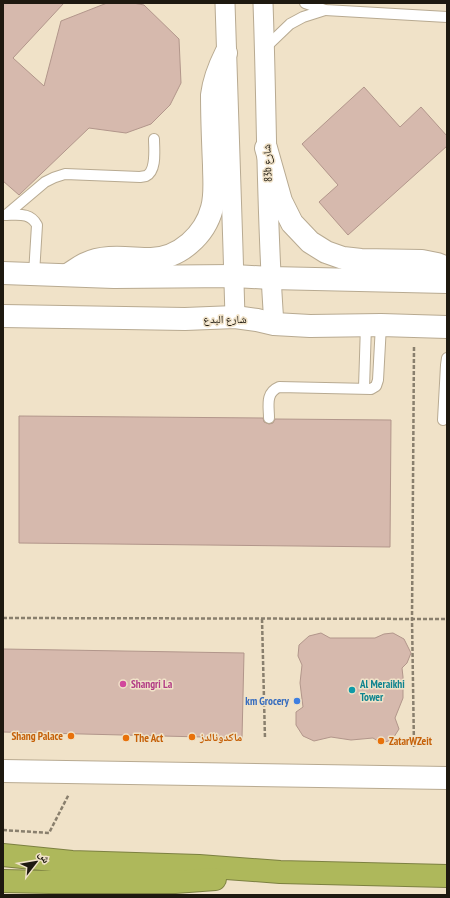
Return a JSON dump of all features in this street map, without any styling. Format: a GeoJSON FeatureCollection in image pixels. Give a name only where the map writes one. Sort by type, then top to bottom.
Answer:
{"type":"FeatureCollection","features":[{"type":"Feature","properties":{"kind":"highway"},"geometry":{"type":"LineString","coordinates":[[3,855],[49,861],[193,866],[280,872],[447,876]]}},
{"type":"Feature","properties":{"kind":"highway"},"geometry":{"type":"LineString","coordinates":[[3,881],[175,882],[280,872]]}},
{"type":"Feature","properties":{"kind":"main road"},"geometry":{"type":"LineString","coordinates":[[69,274],[85,264],[114,257],[152,259],[168,256],[182,249],[195,239],[206,224],[213,207],[214,188],[212,95],[218,68],[226,53]]}},
{"type":"Feature","properties":{"kind":"main road"},"geometry":{"type":"LineString","coordinates":[[266,148],[281,200],[292,223],[310,242],[326,252],[343,258],[361,260],[422,261],[447,268]]}},
{"type":"Feature","properties":{"kind":"main road"},"geometry":{"type":"LineString","coordinates":[[3,273],[69,274],[114,277],[234,276],[447,282]]}},
{"type":"Feature","properties":{"kind":"main road","name":"شارع البدع"},"geometry":{"type":"LineString","coordinates":[[3,316],[195,319],[235,317],[274,324],[310,326],[373,325],[447,327]]}},
{"type":"Feature","properties":{"kind":"main road"},"geometry":{"type":"LineString","coordinates":[[3,771],[80,771],[116,773],[447,778]]}},
{"type":"Feature","properties":{"kind":"street"},"geometry":{"type":"LineString","coordinates":[[225,3],[235,317]]}},
{"type":"Feature","properties":{"kind":"street","name":"83b شارع"},"geometry":{"type":"LineString","coordinates":[[263,3],[266,148],[274,324]]}},
{"type":"Feature","properties":{"kind":"lane"},"geometry":{"type":"LineString","coordinates":[[306,3],[325,10],[447,17]]}},
{"type":"Feature","properties":{"kind":"lane"},"geometry":{"type":"LineString","coordinates":[[265,48],[290,24],[303,17],[325,10]]}},
{"type":"Feature","properties":{"kind":"lane"},"geometry":{"type":"LineString","coordinates":[[5,215],[45,182],[57,176],[65,174],[146,176],[151,172],[154,166],[154,139]]}},
{"type":"Feature","properties":{"kind":"lane"},"geometry":{"type":"LineString","coordinates":[[5,215],[30,216],[37,225],[34,274]]}},
{"type":"Feature","properties":{"kind":"lane"},"geometry":{"type":"LineString","coordinates":[[364,388],[373,325]]}},
{"type":"Feature","properties":{"kind":"lane"},"geometry":{"type":"LineString","coordinates":[[269,418],[269,396],[271,392],[279,387],[371,388],[376,386],[378,380],[373,325]]}},
{"type":"Feature","properties":{"kind":"lane"},"geometry":{"type":"LineString","coordinates":[[443,420],[447,358]]}},
{"type":"Feature","properties":{"kind":"path"},"geometry":{"type":"LineString","coordinates":[[414,746],[412,619],[415,326]]}},
{"type":"Feature","properties":{"kind":"path"},"geometry":{"type":"LineString","coordinates":[[3,618],[447,619]]}},
{"type":"Feature","properties":{"kind":"path"},"geometry":{"type":"LineString","coordinates":[[262,619],[264,739]]}},
{"type":"Feature","properties":{"kind":"path"},"geometry":{"type":"LineString","coordinates":[[3,830],[49,833],[80,771]]}},
{"type":"Feature","properties":{"kind":"building"},"geometry":{"type":"Polygon","coordinates":[[[3,3],[64,3],[13,58],[44,86],[61,21],[107,3],[133,3],[144,5],[179,39],[181,83],[170,105],[151,124],[126,133],[89,128],[19,195],[3,181],[3,3]]]}},
{"type":"Feature","properties":{"kind":"building"},"geometry":{"type":"Polygon","coordinates":[[[364,87],[400,127],[421,107],[447,136],[447,146],[348,235],[319,202],[338,185],[302,144],[364,87]]]}},
{"type":"Feature","properties":{"kind":"building"},"geometry":{"type":"Polygon","coordinates":[[[19,416],[263,418],[264,422],[269,424],[273,423],[275,419],[391,420],[390,547],[19,543],[19,416]]]}},
{"type":"Feature","properties":{"kind":"building","name":"Al Meraikhi Tower"},"geometry":{"type":"Polygon","coordinates":[[[321,633],[330,638],[375,638],[384,634],[393,633],[404,639],[411,653],[407,663],[402,668],[403,698],[395,718],[399,729],[392,740],[381,743],[373,738],[351,740],[331,737],[314,741],[303,736],[296,725],[296,712],[303,707],[300,683],[302,665],[298,656],[299,645],[309,636],[321,633]]]}},
{"type":"Feature","properties":{"kind":"building","name":"Shangri La"},"geometry":{"type":"Polygon","coordinates":[[[3,649],[244,653],[242,738],[3,732],[3,649]]]}},
{"type":"Feature","properties":{"kind":"place","name":"Shangri La"},"geometry":{"type":"Point","coordinates":[123,684]}},
{"type":"Feature","properties":{"kind":"place","name":"Al Meraikhi Tower"},"geometry":{"type":"Point","coordinates":[352,690]}},
{"type":"Feature","properties":{"kind":"place","name":"km Grocery"},"geometry":{"type":"Point","coordinates":[297,701]}},
{"type":"Feature","properties":{"kind":"place","name":"Shang Palace"},"geometry":{"type":"Point","coordinates":[71,736]}},
{"type":"Feature","properties":{"kind":"place","name":"ماكدونالدز"},"geometry":{"type":"Point","coordinates":[192,737]}},
{"type":"Feature","properties":{"kind":"place","name":"The Act"},"geometry":{"type":"Point","coordinates":[126,738]}},
{"type":"Feature","properties":{"kind":"place","name":"ZatarWZeit"},"geometry":{"type":"Point","coordinates":[381,741]}}]}
